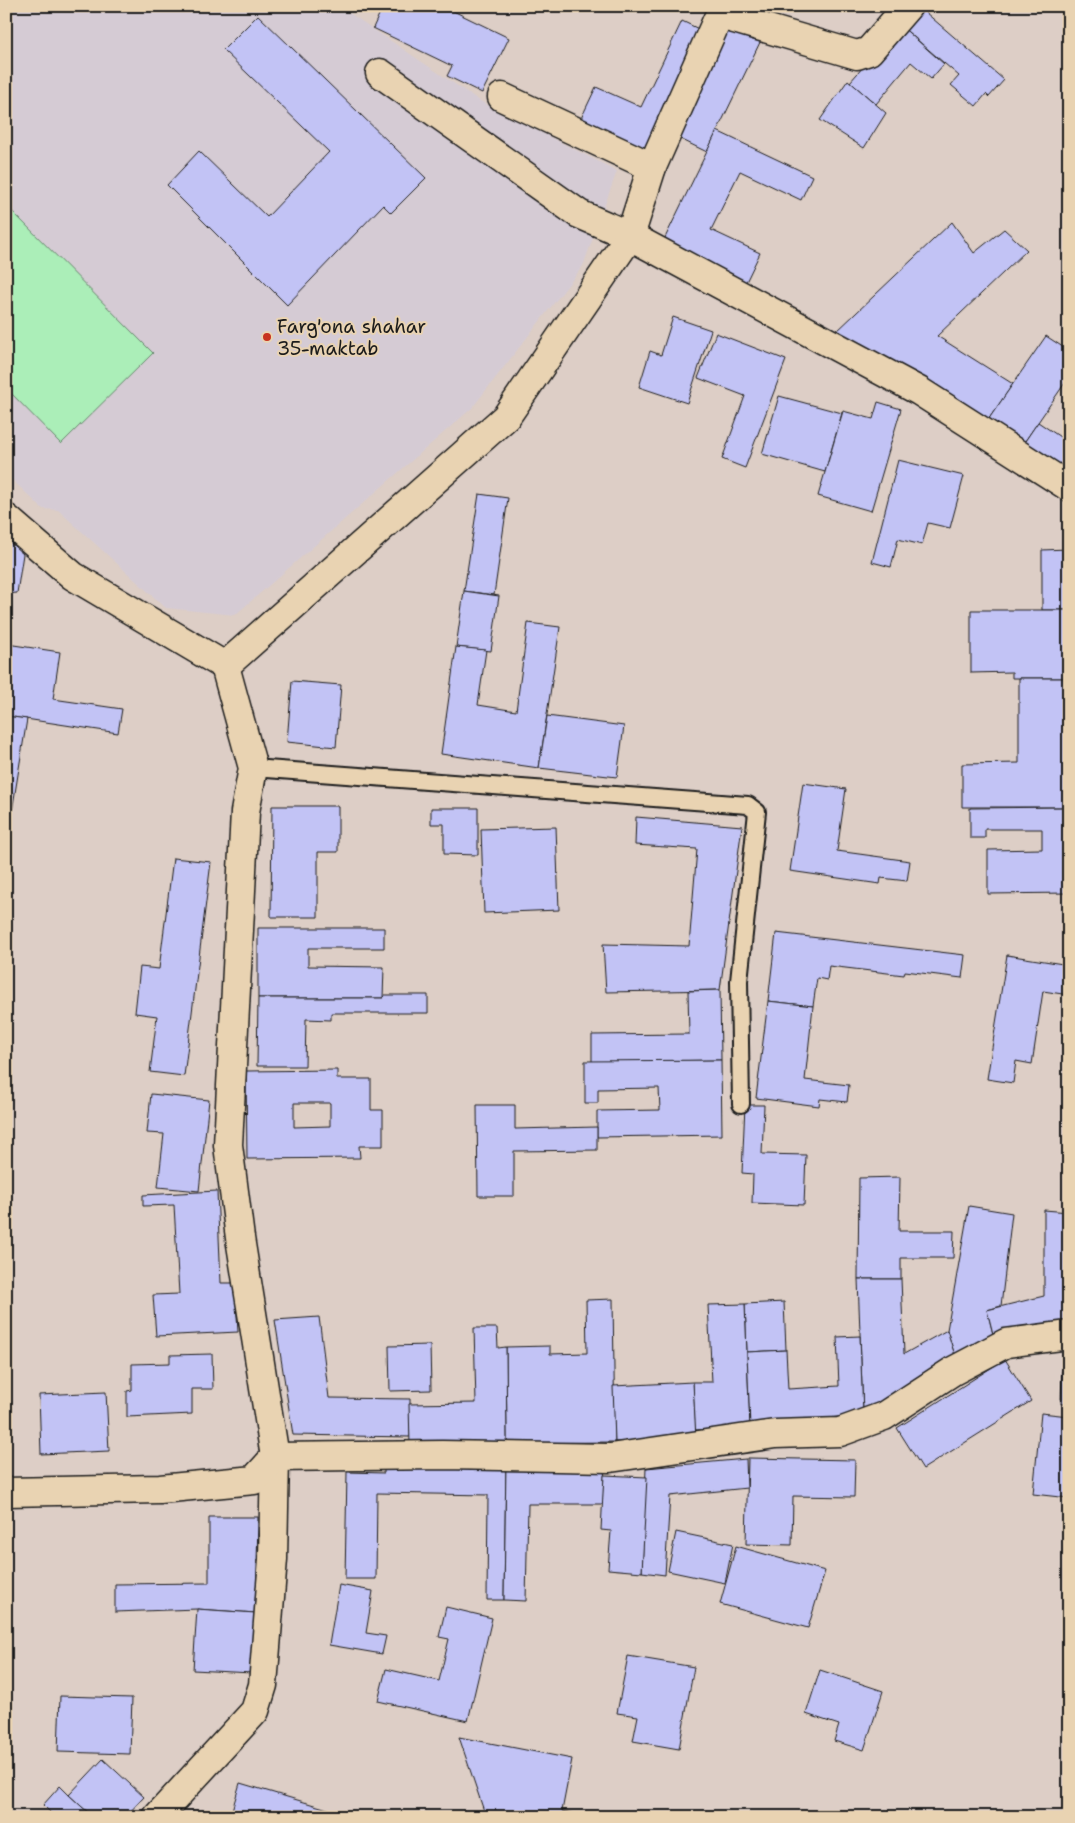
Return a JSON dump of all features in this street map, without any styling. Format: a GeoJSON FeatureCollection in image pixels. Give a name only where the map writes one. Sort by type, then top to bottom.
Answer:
{"type":"FeatureCollection","features":[{"type":"Feature","properties":{"kind":"street"},"geometry":{"type":"LineString","coordinates":[[225,666],[506,417],[630,236],[652,167],[718,18],[724,16],[857,55],[869,51],[908,6]]}},
{"type":"Feature","properties":{"kind":"street"},"geometry":{"type":"LineString","coordinates":[[380,74],[579,214],[630,236],[919,391],[1069,487]]}},
{"type":"Feature","properties":{"kind":"street"},"geometry":{"type":"LineString","coordinates":[[502,97],[652,167]]}},
{"type":"Feature","properties":{"kind":"street"},"geometry":{"type":"LineString","coordinates":[[6,518],[72,576],[225,666],[253,768],[245,812],[228,1145],[240,1238],[275,1457],[273,1559],[263,1685],[255,1711],[157,1817]]}},
{"type":"Feature","properties":{"kind":"street"},"geometry":{"type":"LineString","coordinates":[[6,1492],[160,1489],[254,1480],[275,1457],[442,1455],[610,1458],[775,1434],[840,1432],[884,1416],[953,1371],[1006,1343],[1069,1335]]}},
{"type":"Feature","properties":{"kind":"lane"},"geometry":{"type":"LineString","coordinates":[[253,768],[748,805],[757,812],[739,981],[741,1104]]}},
{"type":"Feature","properties":{"kind":"shaded area","name":"Farg'ona shahar 35-maktab"},"geometry":{"type":"Polygon","coordinates":[[[6,6],[339,6],[480,101],[617,171],[583,266],[472,408],[235,615],[166,608],[58,510],[43,509],[6,474],[6,6]]]}},
{"type":"Feature","properties":{"kind":"green space"},"geometry":{"type":"Polygon","coordinates":[[[6,205],[153,353],[61,444],[6,388],[6,205]]]}},
{"type":"Feature","properties":{"kind":"building"},"geometry":{"type":"Polygon","coordinates":[[[383,6],[443,6],[509,38],[482,93],[447,76],[452,66],[373,28],[383,6]]]}},
{"type":"Feature","properties":{"kind":"building"},"geometry":{"type":"Polygon","coordinates":[[[720,6],[772,6],[763,26],[720,6]]]}},
{"type":"Feature","properties":{"kind":"building"},"geometry":{"type":"Polygon","coordinates":[[[918,6],[1004,80],[989,97],[986,94],[976,106],[951,85],[959,76],[900,25],[918,6]]]}},
{"type":"Feature","properties":{"kind":"building"},"geometry":{"type":"Polygon","coordinates":[[[258,15],[426,178],[391,213],[383,205],[287,305],[167,185],[199,151],[267,217],[329,152],[223,50],[258,15]]]}},
{"type":"Feature","properties":{"kind":"building"},"geometry":{"type":"Polygon","coordinates":[[[682,21],[707,33],[646,162],[576,129],[596,87],[641,107],[682,21]]]}},
{"type":"Feature","properties":{"kind":"building"},"geometry":{"type":"Polygon","coordinates":[[[722,22],[764,34],[707,152],[668,133],[722,22]]]}},
{"type":"Feature","properties":{"kind":"building"},"geometry":{"type":"Polygon","coordinates":[[[900,25],[944,64],[931,79],[911,62],[876,104],[850,82],[900,25]]]}},
{"type":"Feature","properties":{"kind":"building"},"geometry":{"type":"Polygon","coordinates":[[[848,80],[886,113],[864,148],[820,120],[848,80]]]}},
{"type":"Feature","properties":{"kind":"building"},"geometry":{"type":"Polygon","coordinates":[[[717,131],[812,176],[801,200],[740,171],[711,230],[760,253],[746,282],[663,242],[717,131]]]}},
{"type":"Feature","properties":{"kind":"building"},"geometry":{"type":"Polygon","coordinates":[[[952,222],[974,253],[1004,229],[1027,250],[937,336],[1013,384],[988,420],[836,332],[952,222]]]}},
{"type":"Feature","properties":{"kind":"building"},"geometry":{"type":"Polygon","coordinates":[[[673,317],[711,330],[687,403],[639,387],[650,351],[661,355],[673,317]]]}},
{"type":"Feature","properties":{"kind":"building"},"geometry":{"type":"Polygon","coordinates":[[[716,333],[786,360],[745,468],[722,459],[745,396],[698,378],[716,333]]]}},
{"type":"Feature","properties":{"kind":"building"},"geometry":{"type":"Polygon","coordinates":[[[1046,336],[1069,351],[1069,377],[1023,444],[988,420],[1046,336]]]}},
{"type":"Feature","properties":{"kind":"building"},"geometry":{"type":"Polygon","coordinates":[[[779,396],[842,413],[825,472],[762,454],[779,396]]]}},
{"type":"Feature","properties":{"kind":"building"},"geometry":{"type":"Polygon","coordinates":[[[878,402],[901,409],[871,511],[818,496],[843,411],[873,419],[878,402]]]}},
{"type":"Feature","properties":{"kind":"building"},"geometry":{"type":"Polygon","coordinates":[[[1038,422],[1069,443],[1069,475],[1023,444],[1038,422]]]}},
{"type":"Feature","properties":{"kind":"building"},"geometry":{"type":"Polygon","coordinates":[[[898,460],[964,476],[950,528],[928,523],[922,545],[898,539],[891,567],[872,562],[898,460]]]}},
{"type":"Feature","properties":{"kind":"building"},"geometry":{"type":"Polygon","coordinates":[[[479,494],[508,498],[494,595],[464,591],[479,494]]]}},
{"type":"Feature","properties":{"kind":"building"},"geometry":{"type":"Polygon","coordinates":[[[6,539],[23,554],[17,593],[6,594],[6,539]]]}},
{"type":"Feature","properties":{"kind":"building"},"geometry":{"type":"Polygon","coordinates":[[[1069,549],[1069,610],[1042,610],[1042,550],[1069,549]]]}},
{"type":"Feature","properties":{"kind":"building"},"geometry":{"type":"Polygon","coordinates":[[[464,591],[499,596],[491,651],[456,647],[464,591]]]}},
{"type":"Feature","properties":{"kind":"building"},"geometry":{"type":"Polygon","coordinates":[[[971,610],[1069,610],[1069,678],[1012,678],[1012,672],[971,673],[971,610]]]}},
{"type":"Feature","properties":{"kind":"building"},"geometry":{"type":"Polygon","coordinates":[[[528,623],[560,627],[539,768],[441,754],[456,647],[486,650],[478,705],[516,711],[528,623]]]}},
{"type":"Feature","properties":{"kind":"building"},"geometry":{"type":"Polygon","coordinates":[[[7,644],[60,652],[53,699],[122,709],[118,733],[6,716],[7,644]]]}},
{"type":"Feature","properties":{"kind":"building"},"geometry":{"type":"Polygon","coordinates":[[[1019,678],[1069,678],[1069,807],[962,807],[962,764],[1019,763],[1019,678]]]}},
{"type":"Feature","properties":{"kind":"building"},"geometry":{"type":"Polygon","coordinates":[[[292,681],[341,685],[336,747],[287,742],[292,681]]]}},
{"type":"Feature","properties":{"kind":"building"},"geometry":{"type":"Polygon","coordinates":[[[6,716],[27,719],[10,824],[6,824],[6,716]]]}},
{"type":"Feature","properties":{"kind":"building"},"geometry":{"type":"Polygon","coordinates":[[[547,716],[624,726],[617,777],[539,768],[547,716]]]}},
{"type":"Feature","properties":{"kind":"building"},"geometry":{"type":"Polygon","coordinates":[[[803,783],[846,789],[837,851],[910,861],[907,881],[881,878],[880,884],[790,871],[803,783]]]}},
{"type":"Feature","properties":{"kind":"building"},"geometry":{"type":"Polygon","coordinates":[[[272,806],[338,806],[338,852],[318,852],[318,917],[271,917],[272,806]]]}},
{"type":"Feature","properties":{"kind":"building"},"geometry":{"type":"Polygon","coordinates":[[[1069,807],[1069,893],[988,894],[988,850],[1042,849],[1042,829],[985,829],[985,838],[970,838],[970,808],[1069,807]]]}},
{"type":"Feature","properties":{"kind":"building"},"geometry":{"type":"Polygon","coordinates":[[[431,808],[478,808],[478,855],[444,854],[444,824],[431,824],[431,808]]]}},
{"type":"Feature","properties":{"kind":"building"},"geometry":{"type":"Polygon","coordinates":[[[636,817],[742,826],[720,990],[606,992],[603,944],[689,946],[697,849],[635,845],[636,817]]]}},
{"type":"Feature","properties":{"kind":"building"},"geometry":{"type":"Polygon","coordinates":[[[556,827],[559,910],[484,913],[481,829],[556,827]]]}},
{"type":"Feature","properties":{"kind":"building"},"geometry":{"type":"Polygon","coordinates":[[[173,858],[211,862],[184,1076],[150,1072],[157,1016],[135,1013],[140,967],[159,969],[173,858]]]}},
{"type":"Feature","properties":{"kind":"building"},"geometry":{"type":"Polygon","coordinates":[[[258,928],[384,928],[384,948],[308,948],[308,966],[384,967],[383,998],[258,998],[258,928]]]}},
{"type":"Feature","properties":{"kind":"building"},"geometry":{"type":"Polygon","coordinates":[[[776,933],[965,955],[962,978],[905,971],[904,975],[829,966],[827,980],[817,978],[813,1006],[768,1001],[776,933]]]}},
{"type":"Feature","properties":{"kind":"building"},"geometry":{"type":"Polygon","coordinates":[[[1007,955],[1069,965],[1069,995],[1043,991],[1032,1064],[1016,1061],[1013,1083],[987,1079],[1007,955]]]}},
{"type":"Feature","properties":{"kind":"building"},"geometry":{"type":"Polygon","coordinates":[[[720,990],[721,1060],[592,1062],[592,1035],[689,1034],[688,991],[720,990]]]}},
{"type":"Feature","properties":{"kind":"building"},"geometry":{"type":"Polygon","coordinates":[[[384,995],[428,995],[428,1013],[331,1013],[331,1020],[306,1019],[305,1066],[257,1066],[258,998],[383,998],[384,995]]]}},
{"type":"Feature","properties":{"kind":"building"},"geometry":{"type":"Polygon","coordinates":[[[768,1001],[813,1006],[805,1080],[849,1085],[847,1102],[820,1099],[819,1106],[756,1098],[768,1001]]]}},
{"type":"Feature","properties":{"kind":"building"},"geometry":{"type":"Polygon","coordinates":[[[721,1060],[722,1135],[597,1137],[597,1111],[660,1110],[659,1088],[598,1089],[598,1103],[585,1103],[585,1061],[721,1060]]]}},
{"type":"Feature","properties":{"kind":"building"},"geometry":{"type":"Polygon","coordinates":[[[337,1070],[337,1079],[371,1079],[371,1110],[383,1110],[383,1146],[359,1146],[360,1158],[247,1159],[246,1071],[337,1070]],[[294,1103],[294,1127],[330,1126],[330,1103],[294,1103]]]}},
{"type":"Feature","properties":{"kind":"building"},"geometry":{"type":"Polygon","coordinates":[[[151,1094],[209,1100],[199,1191],[158,1187],[164,1134],[147,1133],[151,1094]]]}},
{"type":"Feature","properties":{"kind":"building"},"geometry":{"type":"Polygon","coordinates":[[[477,1105],[515,1105],[515,1129],[597,1127],[597,1150],[514,1151],[514,1196],[478,1196],[477,1105]]]}},
{"type":"Feature","properties":{"kind":"building"},"geometry":{"type":"Polygon","coordinates":[[[745,1105],[764,1105],[762,1154],[806,1155],[804,1205],[752,1203],[753,1174],[742,1173],[745,1105]]]}},
{"type":"Feature","properties":{"kind":"building"},"geometry":{"type":"Polygon","coordinates":[[[900,1177],[899,1231],[954,1231],[953,1258],[901,1258],[901,1279],[858,1279],[859,1178],[900,1177]]]}},
{"type":"Feature","properties":{"kind":"building"},"geometry":{"type":"Polygon","coordinates":[[[217,1191],[221,1283],[235,1283],[238,1332],[156,1336],[153,1295],[179,1294],[174,1205],[143,1206],[143,1195],[217,1191]]]}},
{"type":"Feature","properties":{"kind":"building"},"geometry":{"type":"Polygon","coordinates":[[[969,1206],[1012,1213],[1001,1306],[987,1310],[994,1338],[955,1356],[947,1330],[969,1206]]]}},
{"type":"Feature","properties":{"kind":"building"},"geometry":{"type":"Polygon","coordinates":[[[1044,1210],[1069,1212],[1069,1320],[994,1338],[987,1310],[1044,1296],[1044,1210]]]}},
{"type":"Feature","properties":{"kind":"building"},"geometry":{"type":"Polygon","coordinates":[[[858,1279],[901,1279],[904,1354],[947,1330],[957,1362],[863,1414],[858,1279]]]}},
{"type":"Feature","properties":{"kind":"building"},"geometry":{"type":"Polygon","coordinates":[[[613,1299],[615,1442],[507,1443],[506,1347],[550,1346],[550,1354],[587,1353],[586,1300],[613,1299]]]}},
{"type":"Feature","properties":{"kind":"building"},"geometry":{"type":"Polygon","coordinates":[[[784,1302],[786,1350],[747,1352],[745,1304],[784,1302]]]}},
{"type":"Feature","properties":{"kind":"building"},"geometry":{"type":"Polygon","coordinates":[[[745,1304],[750,1427],[695,1430],[693,1382],[712,1382],[708,1305],[745,1304]]]}},
{"type":"Feature","properties":{"kind":"building"},"geometry":{"type":"Polygon","coordinates":[[[319,1317],[329,1398],[410,1399],[410,1437],[293,1435],[275,1320],[319,1317]]]}},
{"type":"Feature","properties":{"kind":"building"},"geometry":{"type":"Polygon","coordinates":[[[474,1328],[497,1328],[498,1348],[506,1347],[507,1443],[410,1445],[409,1404],[476,1403],[474,1328]]]}},
{"type":"Feature","properties":{"kind":"building"},"geometry":{"type":"Polygon","coordinates":[[[860,1336],[863,1414],[750,1427],[747,1352],[786,1350],[788,1389],[839,1386],[837,1337],[860,1336]]]}},
{"type":"Feature","properties":{"kind":"building"},"geometry":{"type":"Polygon","coordinates":[[[430,1345],[431,1390],[390,1391],[389,1346],[430,1345]]]}},
{"type":"Feature","properties":{"kind":"building"},"geometry":{"type":"Polygon","coordinates":[[[212,1354],[213,1389],[192,1389],[192,1414],[127,1417],[127,1391],[132,1390],[132,1364],[170,1363],[170,1355],[212,1354]]]}},
{"type":"Feature","properties":{"kind":"building"},"geometry":{"type":"Polygon","coordinates":[[[1005,1359],[1031,1401],[923,1469],[897,1428],[1005,1359]]]}},
{"type":"Feature","properties":{"kind":"building"},"geometry":{"type":"Polygon","coordinates":[[[1062,1371],[1069,1371],[1069,1404],[1061,1404],[1062,1371]]]}},
{"type":"Feature","properties":{"kind":"building"},"geometry":{"type":"Polygon","coordinates":[[[693,1382],[696,1439],[615,1442],[613,1386],[693,1382]]]}},
{"type":"Feature","properties":{"kind":"building"},"geometry":{"type":"Polygon","coordinates":[[[106,1392],[109,1451],[41,1454],[39,1395],[106,1392]]]}},
{"type":"Feature","properties":{"kind":"building"},"geometry":{"type":"Polygon","coordinates":[[[1041,1413],[1069,1416],[1069,1498],[1033,1494],[1041,1413]]]}},
{"type":"Feature","properties":{"kind":"building"},"geometry":{"type":"Polygon","coordinates":[[[384,1458],[506,1460],[504,1600],[487,1600],[488,1495],[377,1493],[376,1579],[345,1579],[347,1472],[384,1473],[384,1458]]]}},
{"type":"Feature","properties":{"kind":"building"},"geometry":{"type":"Polygon","coordinates":[[[748,1458],[855,1460],[854,1497],[793,1496],[792,1545],[746,1544],[748,1458]]]}},
{"type":"Feature","properties":{"kind":"building"},"geometry":{"type":"Polygon","coordinates":[[[746,1459],[747,1488],[670,1496],[665,1575],[642,1572],[646,1468],[746,1459]]]}},
{"type":"Feature","properties":{"kind":"building"},"geometry":{"type":"Polygon","coordinates":[[[506,1460],[605,1461],[603,1504],[528,1504],[526,1601],[504,1600],[506,1460]]]}},
{"type":"Feature","properties":{"kind":"building"},"geometry":{"type":"Polygon","coordinates":[[[604,1475],[647,1477],[642,1572],[608,1569],[611,1531],[601,1530],[604,1475]]]}},
{"type":"Feature","properties":{"kind":"building"},"geometry":{"type":"Polygon","coordinates":[[[209,1517],[258,1517],[256,1613],[197,1609],[115,1612],[115,1584],[209,1583],[209,1517]]]}},
{"type":"Feature","properties":{"kind":"building"},"geometry":{"type":"Polygon","coordinates":[[[676,1532],[733,1544],[725,1583],[668,1571],[676,1532]]]}},
{"type":"Feature","properties":{"kind":"building"},"geometry":{"type":"Polygon","coordinates":[[[736,1546],[825,1571],[808,1628],[720,1604],[736,1546]]]}},
{"type":"Feature","properties":{"kind":"building"},"geometry":{"type":"Polygon","coordinates":[[[339,1585],[373,1591],[366,1633],[386,1636],[382,1654],[329,1645],[339,1585]]]}},
{"type":"Feature","properties":{"kind":"building"},"geometry":{"type":"Polygon","coordinates":[[[446,1607],[492,1618],[468,1721],[378,1701],[386,1669],[439,1681],[449,1639],[439,1637],[446,1607]]]}},
{"type":"Feature","properties":{"kind":"building"},"geometry":{"type":"Polygon","coordinates":[[[197,1609],[256,1613],[252,1673],[193,1670],[197,1609]]]}},
{"type":"Feature","properties":{"kind":"building"},"geometry":{"type":"Polygon","coordinates":[[[628,1656],[694,1667],[679,1749],[633,1741],[638,1716],[617,1713],[628,1656]]]}},
{"type":"Feature","properties":{"kind":"building"},"geometry":{"type":"Polygon","coordinates":[[[820,1670],[883,1691],[864,1750],[834,1741],[839,1725],[806,1714],[820,1670]]]}},
{"type":"Feature","properties":{"kind":"building"},"geometry":{"type":"Polygon","coordinates":[[[60,1696],[132,1698],[130,1754],[58,1752],[60,1696]]]}},
{"type":"Feature","properties":{"kind":"building"},"geometry":{"type":"Polygon","coordinates":[[[459,1737],[572,1759],[562,1811],[590,1817],[486,1817],[459,1737]]]}},
{"type":"Feature","properties":{"kind":"building"},"geometry":{"type":"Polygon","coordinates":[[[103,1759],[144,1797],[125,1817],[93,1817],[69,1795],[103,1759]]]}},
{"type":"Feature","properties":{"kind":"building"},"geometry":{"type":"Polygon","coordinates":[[[240,1783],[348,1815],[347,1817],[230,1817],[240,1783]]]}},
{"type":"Feature","properties":{"kind":"building"},"geometry":{"type":"Polygon","coordinates":[[[60,1786],[93,1817],[48,1817],[51,1813],[43,1805],[60,1786]]]}},
{"type":"Feature","properties":{"kind":"place","name":"Farg'ona shahar 35-maktab"},"geometry":{"type":"Point","coordinates":[267,337]}}]}
